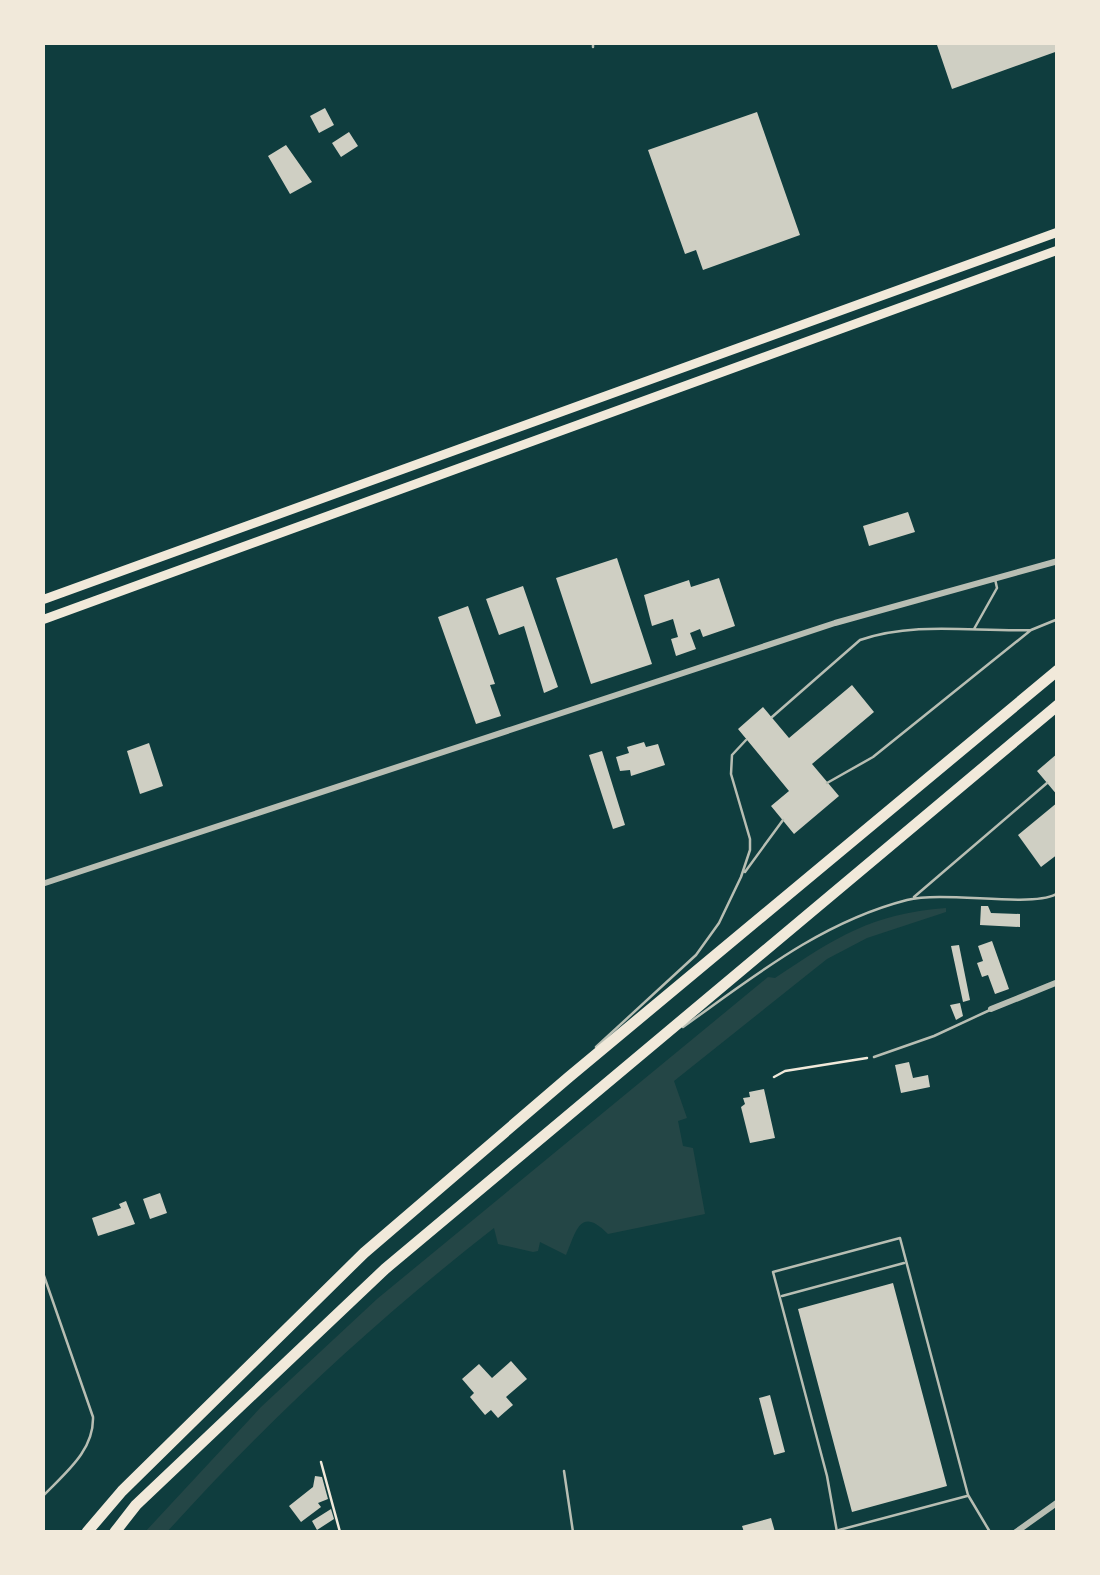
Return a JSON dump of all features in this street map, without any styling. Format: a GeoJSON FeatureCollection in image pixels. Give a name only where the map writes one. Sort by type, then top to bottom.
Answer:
{"type":"FeatureCollection","features":[{"type":"Feature","properties":{"kind":"highway"},"geometry":{"type":"LineString","coordinates":[[87,1532],[122,1490],[364,1252],[1058,670]]}},
{"type":"Feature","properties":{"kind":"highway"},"geometry":{"type":"LineString","coordinates":[[115,1532],[136,1505],[385,1269],[1058,705]]}},
{"type":"Feature","properties":{"kind":"main road"},"geometry":{"type":"LineString","coordinates":[[42,600],[1058,232]]}},
{"type":"Feature","properties":{"kind":"main road"},"geometry":{"type":"LineString","coordinates":[[42,620],[1058,250]]}},
{"type":"Feature","properties":{"kind":"street"},"geometry":{"type":"LineString","coordinates":[[42,884],[835,622],[1058,561]]}},
{"type":"Feature","properties":{"kind":"street"},"geometry":{"type":"LineString","coordinates":[[991,1010],[1058,982]]}},
{"type":"Feature","properties":{"kind":"street"},"geometry":{"type":"LineString","coordinates":[[1016,1532],[1058,1502]]}},
{"type":"Feature","properties":{"kind":"lane"},"geometry":{"type":"LineString","coordinates":[[974,629],[997,588],[995,578]]}},
{"type":"Feature","properties":{"kind":"lane"},"geometry":{"type":"LineString","coordinates":[[827,783],[872,757],[1031,630],[1058,619]]}},
{"type":"Feature","properties":{"kind":"lane"},"geometry":{"type":"LineString","coordinates":[[772,718],[860,640],[900,630],[1031,630]]}},
{"type":"Feature","properties":{"kind":"lane"},"geometry":{"type":"LineString","coordinates":[[742,877],[750,838],[731,774],[732,755],[746,740]]}},
{"type":"Feature","properties":{"kind":"lane"},"geometry":{"type":"LineString","coordinates":[[912,898],[1047,783]]}},
{"type":"Feature","properties":{"kind":"lane"},"geometry":{"type":"LineString","coordinates":[[569,1077],[618,1024],[696,955],[742,877],[782,820]]}},
{"type":"Feature","properties":{"kind":"lane"},"geometry":{"type":"LineString","coordinates":[[612,1077],[826,929],[866,911],[912,898],[970,895],[1030,901],[1058,894]]}},
{"type":"Feature","properties":{"kind":"lane"},"geometry":{"type":"LineString","coordinates":[[874,1057],[912,1045],[991,1010]]}},
{"type":"Feature","properties":{"kind":"lane"},"geometry":{"type":"LineString","coordinates":[[968,1496],[837,1532],[827,1476],[773,1272],[900,1238],[968,1496],[990,1532]]}},
{"type":"Feature","properties":{"kind":"lane"},"geometry":{"type":"LineString","coordinates":[[779,1296],[906,1262]]}},
{"type":"Feature","properties":{"kind":"lane"},"geometry":{"type":"LineString","coordinates":[[42,1270],[92,1417],[93,1436],[42,1497]]}},
{"type":"Feature","properties":{"kind":"lane"},"geometry":{"type":"LineString","coordinates":[[564,1470],[573,1532]]}},
{"type":"Feature","properties":{"kind":"path"},"geometry":{"type":"LineString","coordinates":[[774,1077],[785,1070],[874,1057]]}},
{"type":"Feature","properties":{"kind":"path"},"geometry":{"type":"LineString","coordinates":[[321,1462],[340,1532]]}},
{"type":"Feature","properties":{"kind":"shaded area"},"geometry":{"type":"Polygon","coordinates":[[[946,908],[946,912],[867,938],[827,959],[674,1081],[687,1118],[678,1121],[683,1146],[693,1148],[705,1214],[608,1234],[585,1222],[576,1231],[566,1255],[540,1242],[538,1251],[533,1252],[498,1244],[494,1228],[324,1373],[167,1532],[145,1532],[261,1407],[377,1299],[768,977],[775,978],[836,939],[875,922],[946,908]]]}},
{"type":"Feature","properties":{"kind":"building"},"geometry":{"type":"Polygon","coordinates":[[[936,42],[1058,42],[1058,51],[952,89],[936,42]]]}},
{"type":"Feature","properties":{"kind":"building"},"geometry":{"type":"Polygon","coordinates":[[[325,108],[334,125],[319,133],[310,116],[325,108]]]}},
{"type":"Feature","properties":{"kind":"building"},"geometry":{"type":"Polygon","coordinates":[[[757,112],[800,235],[703,270],[696,250],[685,254],[648,150],[757,112]]]}},
{"type":"Feature","properties":{"kind":"building"},"geometry":{"type":"Polygon","coordinates":[[[349,132],[358,146],[341,157],[332,143],[349,132]]]}},
{"type":"Feature","properties":{"kind":"building"},"geometry":{"type":"Polygon","coordinates":[[[286,145],[312,182],[290,194],[268,156],[286,145]]]}},
{"type":"Feature","properties":{"kind":"building"},"geometry":{"type":"Polygon","coordinates":[[[908,512],[915,532],[869,546],[863,526],[908,512]]]}},
{"type":"Feature","properties":{"kind":"building"},"geometry":{"type":"Polygon","coordinates":[[[617,558],[652,664],[591,684],[556,578],[617,558]]]}},
{"type":"Feature","properties":{"kind":"building"},"geometry":{"type":"Polygon","coordinates":[[[719,578],[735,626],[703,637],[700,629],[690,633],[696,649],[676,656],[671,639],[678,637],[673,619],[652,626],[644,595],[689,580],[691,587],[719,578]]]}},
{"type":"Feature","properties":{"kind":"building"},"geometry":{"type":"Polygon","coordinates":[[[523,586],[558,687],[544,693],[524,626],[499,635],[486,599],[523,586]]]}},
{"type":"Feature","properties":{"kind":"building"},"geometry":{"type":"Polygon","coordinates":[[[468,606],[495,684],[490,685],[501,716],[476,724],[438,617],[468,606]]]}},
{"type":"Feature","properties":{"kind":"building"},"geometry":{"type":"Polygon","coordinates":[[[852,685],[874,712],[812,764],[839,796],[794,834],[771,806],[789,791],[738,729],[763,707],[789,738],[852,685]]]}},
{"type":"Feature","properties":{"kind":"building"},"geometry":{"type":"Polygon","coordinates":[[[644,742],[646,747],[658,744],[665,765],[631,776],[630,770],[620,771],[616,757],[629,753],[627,747],[644,742]]]}},
{"type":"Feature","properties":{"kind":"building"},"geometry":{"type":"Polygon","coordinates":[[[149,743],[163,786],[140,794],[127,751],[149,743]]]}},
{"type":"Feature","properties":{"kind":"building"},"geometry":{"type":"Polygon","coordinates":[[[602,751],[625,825],[613,829],[589,755],[602,751]]]}},
{"type":"Feature","properties":{"kind":"building"},"geometry":{"type":"Polygon","coordinates":[[[1058,753],[1058,796],[1037,771],[1058,753]]]}},
{"type":"Feature","properties":{"kind":"building"},"geometry":{"type":"Polygon","coordinates":[[[1058,802],[1058,854],[1041,867],[1018,835],[1058,802]]]}},
{"type":"Feature","properties":{"kind":"building"},"geometry":{"type":"Polygon","coordinates":[[[981,906],[988,906],[991,913],[1020,914],[1020,927],[980,925],[981,906]]]}},
{"type":"Feature","properties":{"kind":"building"},"geometry":{"type":"Polygon","coordinates":[[[992,941],[1009,989],[995,994],[988,975],[982,977],[977,963],[983,961],[978,946],[992,941]]]}},
{"type":"Feature","properties":{"kind":"building"},"geometry":{"type":"Polygon","coordinates":[[[959,945],[970,1000],[963,1002],[951,946],[959,945]]]}},
{"type":"Feature","properties":{"kind":"building"},"geometry":{"type":"Polygon","coordinates":[[[960,1003],[963,1016],[956,1020],[950,1005],[960,1003]]]}},
{"type":"Feature","properties":{"kind":"building"},"geometry":{"type":"Polygon","coordinates":[[[909,1062],[913,1078],[928,1075],[930,1087],[901,1093],[895,1065],[909,1062]]]}},
{"type":"Feature","properties":{"kind":"building"},"geometry":{"type":"Polygon","coordinates":[[[764,1089],[775,1138],[750,1143],[741,1107],[745,1104],[743,1098],[750,1097],[749,1092],[764,1089]]]}},
{"type":"Feature","properties":{"kind":"building"},"geometry":{"type":"Polygon","coordinates":[[[160,1193],[167,1213],[150,1219],[143,1199],[160,1193]]]}},
{"type":"Feature","properties":{"kind":"building"},"geometry":{"type":"Polygon","coordinates":[[[126,1201],[135,1224],[98,1236],[92,1218],[121,1208],[119,1204],[126,1201]]]}},
{"type":"Feature","properties":{"kind":"building"},"geometry":{"type":"Polygon","coordinates":[[[893,1283],[947,1486],[852,1512],[798,1309],[893,1283]]]}},
{"type":"Feature","properties":{"kind":"building"},"geometry":{"type":"Polygon","coordinates":[[[511,1361],[527,1379],[506,1397],[513,1405],[498,1418],[491,1410],[485,1415],[462,1379],[479,1364],[492,1378],[511,1361]]]}},
{"type":"Feature","properties":{"kind":"building"},"geometry":{"type":"Polygon","coordinates":[[[770,1395],[785,1452],[774,1455],[759,1398],[770,1395]]]}},
{"type":"Feature","properties":{"kind":"building"},"geometry":{"type":"Polygon","coordinates":[[[315,1476],[322,1477],[328,1499],[318,1503],[321,1507],[301,1522],[289,1506],[313,1487],[315,1476]]]}},
{"type":"Feature","properties":{"kind":"building"},"geometry":{"type":"Polygon","coordinates":[[[331,1509],[334,1519],[317,1530],[312,1521],[331,1509]]]}},
{"type":"Feature","properties":{"kind":"building"},"geometry":{"type":"Polygon","coordinates":[[[771,1518],[775,1532],[744,1532],[742,1526],[771,1518]]]}}]}
